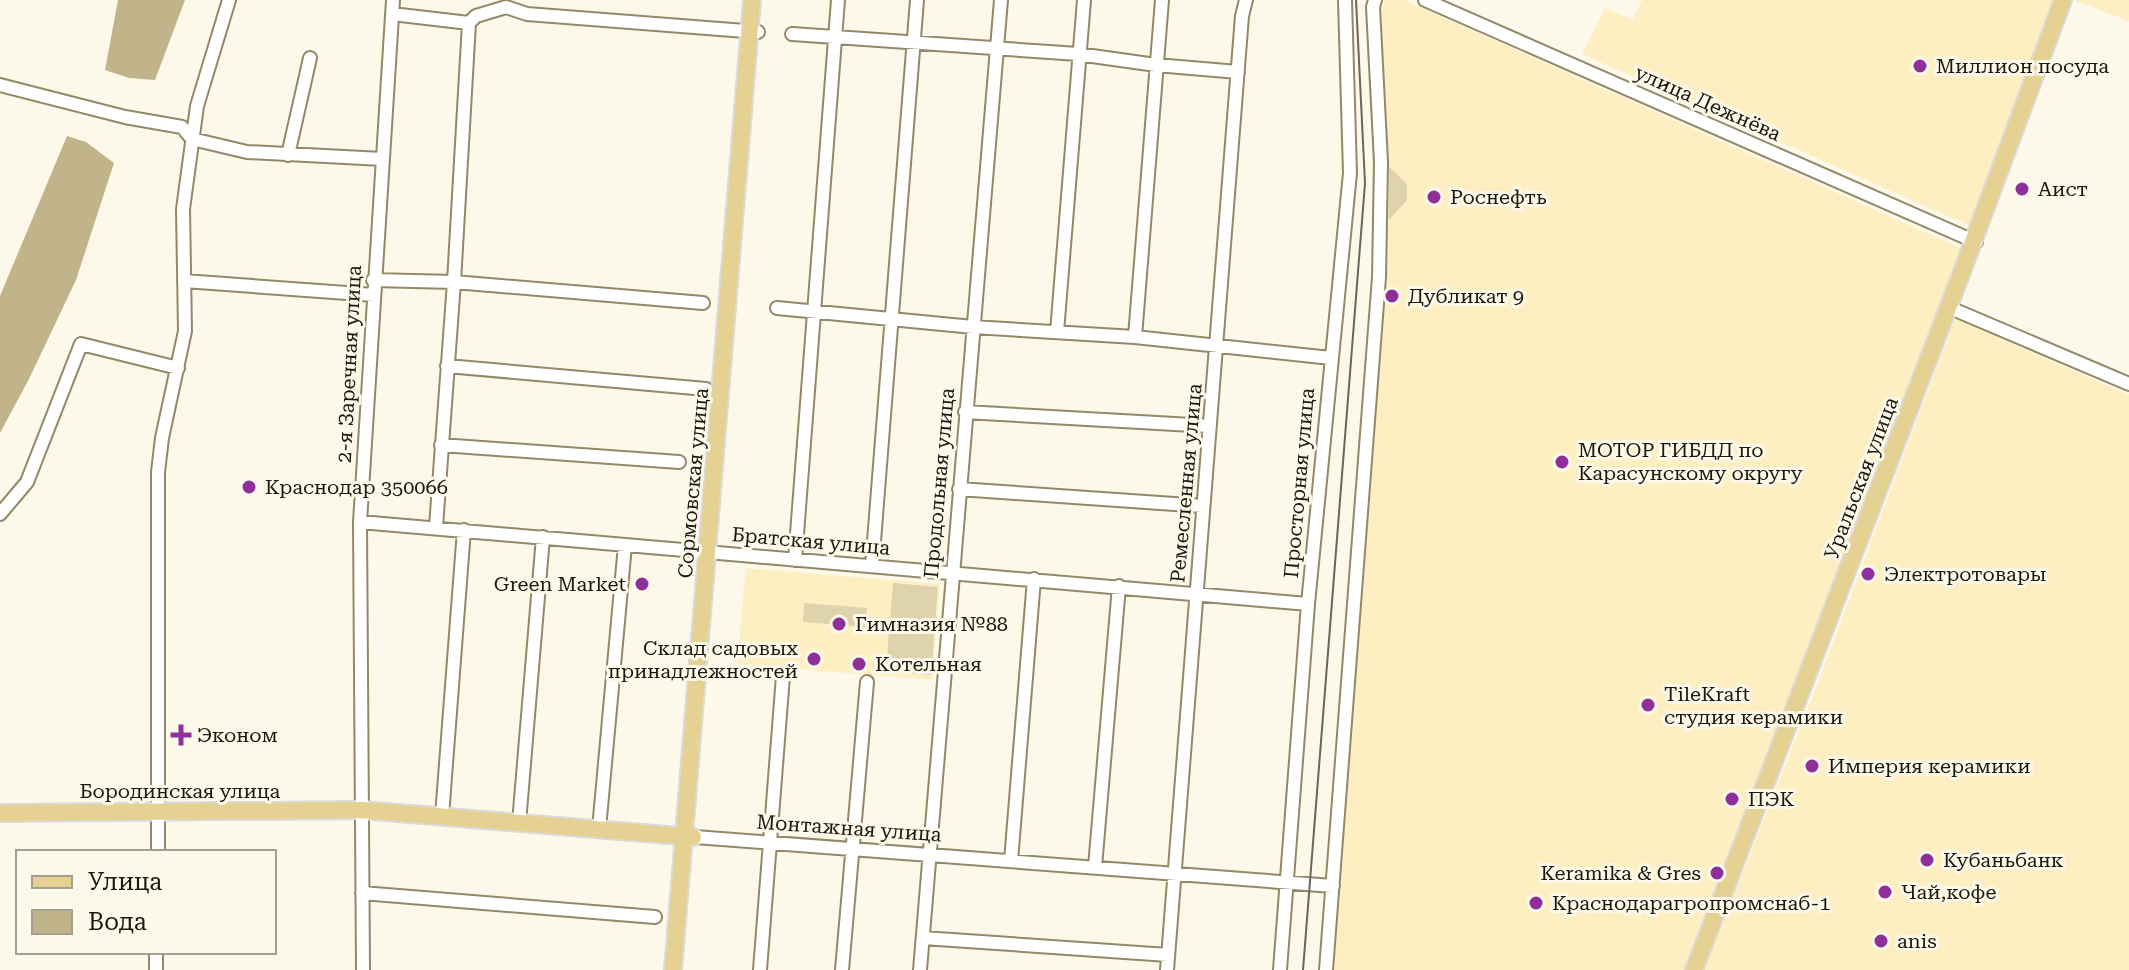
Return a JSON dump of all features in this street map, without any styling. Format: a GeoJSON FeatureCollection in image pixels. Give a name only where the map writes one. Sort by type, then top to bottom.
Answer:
{"type":"FeatureCollection","features":[{"type":"Feature","properties":{"kind":"main road","name":"Сормовская улица"},"geometry":{"type":"LineString","coordinates":[[752,0],[754,32]]}},
{"type":"Feature","properties":{"kind":"main road","name":"Сормовская улица"},"geometry":{"type":"LineString","coordinates":[[684,970],[690,836],[754,32],[761,0]]}},
{"type":"Feature","properties":{"kind":"main road","name":"Уральская улица"},"geometry":{"type":"LineString","coordinates":[[1696,970],[1950,308],[2064,0]]}},
{"type":"Feature","properties":{"kind":"main road","name":"Бородинская улица"},"geometry":{"type":"LineString","coordinates":[[0,813],[361,810]]}},
{"type":"Feature","properties":{"kind":"main road","name":"Монтажная улица"},"geometry":{"type":"LineString","coordinates":[[361,810],[690,836]]}},
{"type":"Feature","properties":{"kind":"main road","name":"Сормовская улица"},"geometry":{"type":"LineString","coordinates":[[673,970],[690,836]]}},
{"type":"Feature","properties":{"kind":"street"},"geometry":{"type":"LineString","coordinates":[[158,850],[158,472],[162,438],[185,331],[183,209],[192,139],[197,106],[229,0]]}},
{"type":"Feature","properties":{"kind":"street","name":"2-я Заречная улица"},"geometry":{"type":"LineString","coordinates":[[363,970],[360,522],[393,0]]}},
{"type":"Feature","properties":{"kind":"street"},"geometry":{"type":"LineString","coordinates":[[795,560],[838,0]]}},
{"type":"Feature","properties":{"kind":"street"},"geometry":{"type":"LineString","coordinates":[[872,566],[917,0]]}},
{"type":"Feature","properties":{"kind":"street","name":"Продольная улица"},"geometry":{"type":"LineString","coordinates":[[920,970],[1001,0]]}},
{"type":"Feature","properties":{"kind":"street"},"geometry":{"type":"LineString","coordinates":[[1057,332],[1084,0]]}},
{"type":"Feature","properties":{"kind":"street"},"geometry":{"type":"LineString","coordinates":[[1135,337],[1162,0]]}},
{"type":"Feature","properties":{"kind":"street","name":"Ремесленная улица"},"geometry":{"type":"LineString","coordinates":[[1167,970],[1246,0]]}},
{"type":"Feature","properties":{"kind":"street","name":"Просторная улица"},"geometry":{"type":"LineString","coordinates":[[1280,970],[1308,604],[1350,173],[1345,0]]}},
{"type":"Feature","properties":{"kind":"street"},"geometry":{"type":"LineString","coordinates":[[1326,970],[1379,277],[1381,162],[1375,0]]}},
{"type":"Feature","properties":{"kind":"street","name":"улица Дежнёва"},"geometry":{"type":"LineString","coordinates":[[1425,0],[1975,241]]}},
{"type":"Feature","properties":{"kind":"street"},"geometry":{"type":"LineString","coordinates":[[436,527],[469,23],[476,16],[504,4],[527,14],[754,32]]}},
{"type":"Feature","properties":{"kind":"street"},"geometry":{"type":"LineString","coordinates":[[392,14],[469,23]]}},
{"type":"Feature","properties":{"kind":"street"},"geometry":{"type":"LineString","coordinates":[[792,34],[1078,54],[1238,72]]}},
{"type":"Feature","properties":{"kind":"street"},"geometry":{"type":"LineString","coordinates":[[288,155],[310,58]]}},
{"type":"Feature","properties":{"kind":"street"},"geometry":{"type":"LineString","coordinates":[[0,85],[125,117],[182,127],[192,139],[247,152],[382,159]]}},
{"type":"Feature","properties":{"kind":"street"},"geometry":{"type":"LineString","coordinates":[[373,280],[454,282],[703,303]]}},
{"type":"Feature","properties":{"kind":"street"},"geometry":{"type":"LineString","coordinates":[[184,281],[374,295]]}},
{"type":"Feature","properties":{"kind":"street"},"geometry":{"type":"LineString","coordinates":[[777,308],[973,327],[1135,337],[1331,358]]}},
{"type":"Feature","properties":{"kind":"street"},"geometry":{"type":"LineString","coordinates":[[1950,308],[2129,384]]}},
{"type":"Feature","properties":{"kind":"street"},"geometry":{"type":"LineString","coordinates":[[0,514],[27,482],[81,344],[178,368]]}},
{"type":"Feature","properties":{"kind":"street"},"geometry":{"type":"LineString","coordinates":[[447,366],[706,389]]}},
{"type":"Feature","properties":{"kind":"street"},"geometry":{"type":"LineString","coordinates":[[965,412],[1210,426]]}},
{"type":"Feature","properties":{"kind":"street"},"geometry":{"type":"LineString","coordinates":[[441,445],[679,462]]}},
{"type":"Feature","properties":{"kind":"street"},"geometry":{"type":"LineString","coordinates":[[959,489],[1203,506]]}},
{"type":"Feature","properties":{"kind":"street","name":"Братская улица"},"geometry":{"type":"LineString","coordinates":[[360,522],[1308,604]]}},
{"type":"Feature","properties":{"kind":"street"},"geometry":{"type":"LineString","coordinates":[[442,816],[464,530]]}},
{"type":"Feature","properties":{"kind":"street"},"geometry":{"type":"LineString","coordinates":[[519,823],[543,537]]}},
{"type":"Feature","properties":{"kind":"street"},"geometry":{"type":"LineString","coordinates":[[599,829],[625,545]]}},
{"type":"Feature","properties":{"kind":"street"},"geometry":{"type":"LineString","coordinates":[[1011,861],[1034,579]]}},
{"type":"Feature","properties":{"kind":"street"},"geometry":{"type":"LineString","coordinates":[[1095,867],[1119,586]]}},
{"type":"Feature","properties":{"kind":"street"},"geometry":{"type":"LineString","coordinates":[[760,970],[783,676]]}},
{"type":"Feature","properties":{"kind":"street"},"geometry":{"type":"LineString","coordinates":[[842,970],[867,682]]}},
{"type":"Feature","properties":{"kind":"street","name":"Монтажная улица"},"geometry":{"type":"LineString","coordinates":[[690,836],[1333,886]]}},
{"type":"Feature","properties":{"kind":"street"},"geometry":{"type":"LineString","coordinates":[[362,893],[655,917]]}},
{"type":"Feature","properties":{"kind":"street"},"geometry":{"type":"LineString","coordinates":[[923,938],[1168,955]]}},
{"type":"Feature","properties":{"kind":"shaded area"},"geometry":{"type":"Polygon","coordinates":[[[1384,0],[1404,0],[1961,248],[1686,970],[1332,970],[1387,267],[1384,0]]]}},
{"type":"Feature","properties":{"kind":"shaded area"},"geometry":{"type":"Polygon","coordinates":[[[1642,0],[2054,0],[1970,226],[1582,54],[1605,8],[1633,20],[1642,0]]]}},
{"type":"Feature","properties":{"kind":"shaded area"},"geometry":{"type":"Polygon","coordinates":[[[2073,0],[2129,0],[2129,21],[2073,0]]]}},
{"type":"Feature","properties":{"kind":"shaded area"},"geometry":{"type":"Polygon","coordinates":[[[1389,167],[1407,184],[1407,200],[1389,220],[1389,167]]]}},
{"type":"Feature","properties":{"kind":"shaded area"},"geometry":{"type":"Polygon","coordinates":[[[1955,319],[2129,395],[2129,970],[1704,970],[1814,693],[1955,319]]]}},
{"type":"Feature","properties":{"kind":"shaded area","name":"Гимназия №88"},"geometry":{"type":"Polygon","coordinates":[[[746,568],[940,584],[932,680],[737,664],[746,568]]]}},
{"type":"Feature","properties":{"kind":"shaded area"},"geometry":{"type":"Polygon","coordinates":[[[893,583],[938,587],[931,675],[886,671],[893,583]]]}},
{"type":"Feature","properties":{"kind":"shaded area"},"geometry":{"type":"Polygon","coordinates":[[[804,603],[867,608],[865,627],[803,622],[804,603]]]}},
{"type":"Feature","properties":{"kind":"water"},"geometry":{"type":"Polygon","coordinates":[[[118,0],[185,0],[155,80],[129,78],[105,70],[118,0]]]}},
{"type":"Feature","properties":{"kind":"water"},"geometry":{"type":"Polygon","coordinates":[[[67,136],[86,142],[114,163],[76,280],[0,433],[0,296],[67,136]]]}},
{"type":"Feature","properties":{"kind":"tram line"},"geometry":{"type":"LineString","coordinates":[[1303,970],[1365,183],[1356,0]]}},
{"type":"Feature","properties":{"kind":"place","name":"Миллион посуда"},"geometry":{"type":"Point","coordinates":[1920,66]}},
{"type":"Feature","properties":{"kind":"place","name":"Аист"},"geometry":{"type":"Point","coordinates":[2022,189]}},
{"type":"Feature","properties":{"kind":"place","name":"Роснефть"},"geometry":{"type":"Point","coordinates":[1434,197]}},
{"type":"Feature","properties":{"kind":"place","name":"Дубликат 9"},"geometry":{"type":"Point","coordinates":[1392,296]}},
{"type":"Feature","properties":{"kind":"place","name":"МОТОР ГИБДД по Карасунскому округу"},"geometry":{"type":"Point","coordinates":[1562,462]}},
{"type":"Feature","properties":{"kind":"place","name":"Краснодар 350066"},"geometry":{"type":"Point","coordinates":[249,487]}},
{"type":"Feature","properties":{"kind":"place","name":"Электротовары"},"geometry":{"type":"Point","coordinates":[1868,574]}},
{"type":"Feature","properties":{"kind":"place","name":"Green Market"},"geometry":{"type":"Point","coordinates":[642,584]}},
{"type":"Feature","properties":{"kind":"place","name":"Гимназия №88"},"geometry":{"type":"Point","coordinates":[839,624]}},
{"type":"Feature","properties":{"kind":"place","name":"Склад садовых принадлежностей"},"geometry":{"type":"Point","coordinates":[814,659]}},
{"type":"Feature","properties":{"kind":"place","name":"Котельная"},"geometry":{"type":"Point","coordinates":[859,664]}},
{"type":"Feature","properties":{"kind":"place","name":"TileKraft студия керамики"},"geometry":{"type":"Point","coordinates":[1648,705]}},
{"type":"Feature","properties":{"kind":"place","name":"Эконом"},"geometry":{"type":"Point","coordinates":[181,735]}},
{"type":"Feature","properties":{"kind":"place","name":"Империя керамики"},"geometry":{"type":"Point","coordinates":[1812,766]}},
{"type":"Feature","properties":{"kind":"place","name":"ПЭК"},"geometry":{"type":"Point","coordinates":[1732,799]}},
{"type":"Feature","properties":{"kind":"place","name":"Кубаньбанк"},"geometry":{"type":"Point","coordinates":[1927,860]}},
{"type":"Feature","properties":{"kind":"place","name":"Keramika & Gres"},"geometry":{"type":"Point","coordinates":[1717,873]}},
{"type":"Feature","properties":{"kind":"place","name":"Чай,кофе"},"geometry":{"type":"Point","coordinates":[1885,892]}},
{"type":"Feature","properties":{"kind":"place","name":"Краснодарагропромснаб-1"},"geometry":{"type":"Point","coordinates":[1536,903]}},
{"type":"Feature","properties":{"kind":"place","name":"anis"},"geometry":{"type":"Point","coordinates":[1881,941]}}]}
